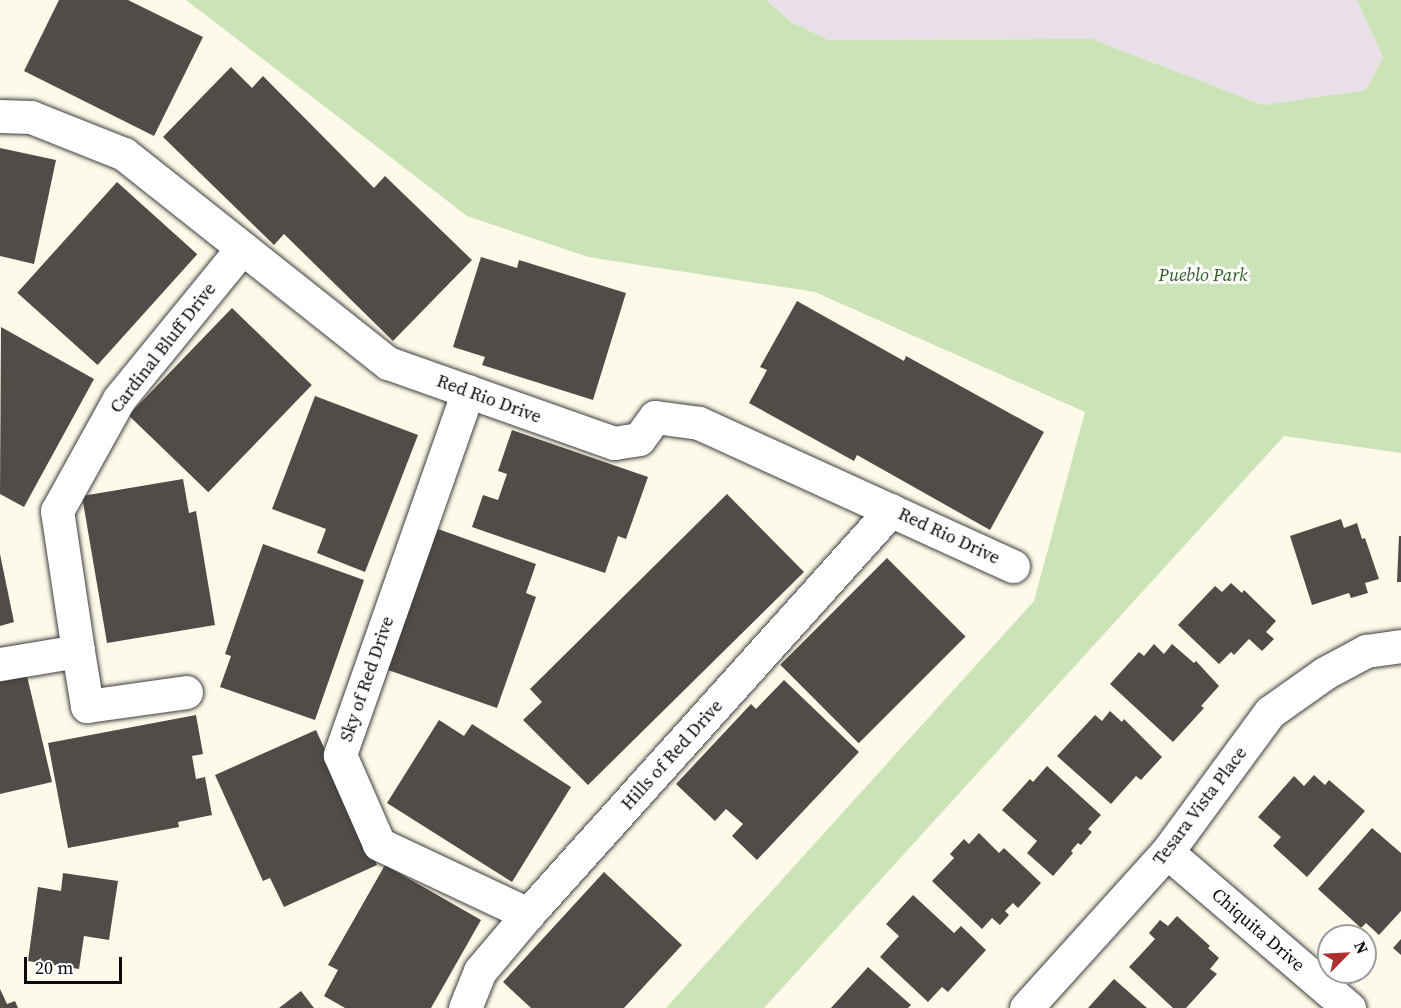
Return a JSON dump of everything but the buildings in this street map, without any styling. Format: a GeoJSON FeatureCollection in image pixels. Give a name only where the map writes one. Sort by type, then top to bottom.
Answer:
{"type":"FeatureCollection","features":[{"type":"Feature","properties":{"kind":"street","name":"Red Rio Drive"},"geometry":{"type":"LineString","coordinates":[[0,116],[31,117],[124,154],[388,363],[614,443],[639,439],[655,417],[699,423],[1014,566]]}},
{"type":"Feature","properties":{"kind":"street","name":"Cardinal Bluff Drive"},"geometry":{"type":"LineString","coordinates":[[186,692],[87,706],[57,511],[119,399],[242,248]]}},
{"type":"Feature","properties":{"kind":"street","name":"Sky of Red Drive"},"geometry":{"type":"LineString","coordinates":[[468,391],[340,755],[379,844],[528,914]]}},
{"type":"Feature","properties":{"kind":"street","name":"Hills of Red Drive"},"geometry":{"type":"LineString","coordinates":[[465,1008],[480,971],[528,914],[891,510]]}},
{"type":"Feature","properties":{"kind":"street","name":"Tesara Vista Place"},"geometry":{"type":"LineString","coordinates":[[1026,1008],[1167,852],[1270,712],[1325,673],[1366,651],[1401,646]]}},
{"type":"Feature","properties":{"kind":"street"},"geometry":{"type":"LineString","coordinates":[[0,664],[78,651]]}},
{"type":"Feature","properties":{"kind":"street","name":"Chiquita Drive"},"geometry":{"type":"LineString","coordinates":[[1167,852],[1349,1008]]}},
{"type":"Feature","properties":{"kind":"shaded area"},"geometry":{"type":"Polygon","coordinates":[[[766,0],[1357,0],[1383,57],[1366,90],[1263,105],[1092,39],[829,40],[791,22],[766,0]]]}},
{"type":"Feature","properties":{"kind":"green space","name":"Pueblo Park"},"geometry":{"type":"Polygon","coordinates":[[[186,0],[766,0],[791,22],[829,40],[1092,39],[1263,105],[1366,90],[1383,57],[1357,0],[1401,0],[1401,453],[1284,436],[764,1008],[666,1008],[1034,601],[1085,412],[815,292],[588,257],[467,216],[186,0]]]}}]}
